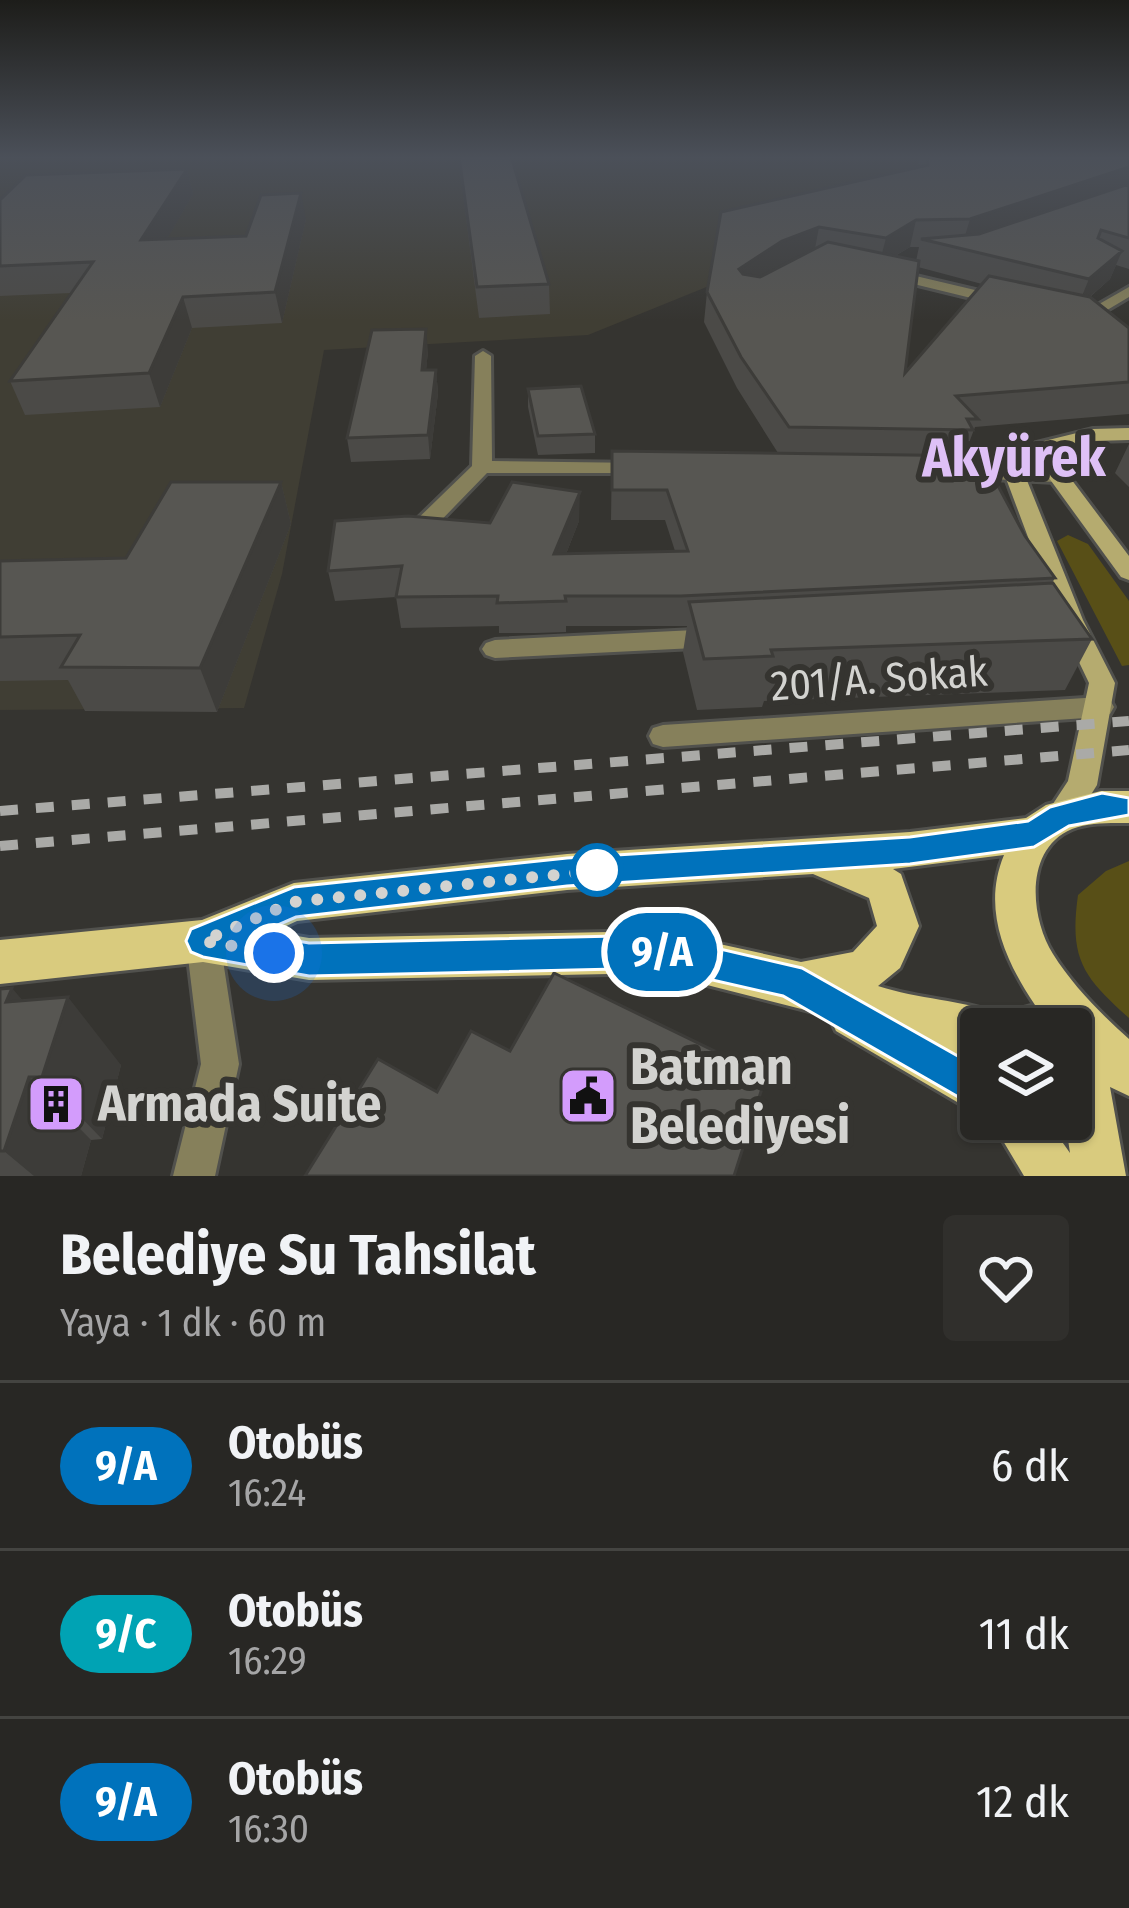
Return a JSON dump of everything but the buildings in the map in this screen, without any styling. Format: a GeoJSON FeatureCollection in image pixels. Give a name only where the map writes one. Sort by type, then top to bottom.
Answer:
{"type":"FeatureCollection","features":[{"type":"Feature","properties":{"kind":"main road"},"geometry":{"type":"LineString","coordinates":[[1064,1008],[1042,978],[1021,934],[1013,895],[1018,861],[1082,784],[1102,683],[1060,620],[1014,473],[1019,453],[1093,435],[1129,434]]}},
{"type":"Feature","properties":{"kind":"main road"},"geometry":{"type":"LineString","coordinates":[[1037,448],[1129,572]]}},
{"type":"Feature","properties":{"kind":"main road"},"geometry":{"type":"LineString","coordinates":[[203,941],[294,902],[567,872],[910,850],[1047,825],[1102,805],[1129,807]]}},
{"type":"Feature","properties":{"kind":"main road"},"geometry":{"type":"LineString","coordinates":[[789,980],[853,978],[878,966],[898,926],[886,887],[864,873],[795,857]]}},
{"type":"Feature","properties":{"kind":"main road"},"geometry":{"type":"LineString","coordinates":[[0,962],[203,941],[309,959],[660,952],[789,980],[923,1024],[960,1028]]}},
{"type":"Feature","properties":{"kind":"main road"},"geometry":{"type":"LineString","coordinates":[[789,980],[960,1078]]}},
{"type":"Feature","properties":{"kind":"main road"},"geometry":{"type":"LineString","coordinates":[[1092,1039],[1129,1072]]}},
{"type":"Feature","properties":{"kind":"main road"},"geometry":{"type":"LineString","coordinates":[[1092,1127],[1100,1176]]}},
{"type":"Feature","properties":{"kind":"main road"},"geometry":{"type":"LineString","coordinates":[[1030,1140],[1055,1176]]}},
{"type":"Feature","properties":{"kind":"street"},"geometry":{"type":"LineString","coordinates":[[884,273],[901,264]]}},
{"type":"Feature","properties":{"kind":"street"},"geometry":{"type":"LineString","coordinates":[[864,268],[1016,304]]}},
{"type":"Feature","properties":{"kind":"street"},"geometry":{"type":"LineString","coordinates":[[1081,319],[1129,291]]}},
{"type":"Feature","properties":{"kind":"street"},"geometry":{"type":"LineString","coordinates":[[1059,314],[1114,326]]}},
{"type":"Feature","properties":{"kind":"street"},"geometry":{"type":"LineString","coordinates":[[414,535],[482,467],[483,356]]}},
{"type":"Feature","properties":{"kind":"street"},"geometry":{"type":"LineString","coordinates":[[482,467],[667,469]]}},
{"type":"Feature","properties":{"kind":"street"},"geometry":{"type":"LineString","coordinates":[[945,472],[1056,476]]}},
{"type":"Feature","properties":{"kind":"street"},"geometry":{"type":"LineString","coordinates":[[495,649],[748,636]]}},
{"type":"Feature","properties":{"kind":"street","name":"201/A. Sokak"},"geometry":{"type":"LineString","coordinates":[[663,736],[1100,707]]}},
{"type":"Feature","properties":{"kind":"street"},"geometry":{"type":"LineString","coordinates":[[194,1176],[220,1064],[203,941]]}},
{"type":"Feature","properties":{"kind":"shaded area"},"geometry":{"type":"Polygon","coordinates":[[[0,211],[894,211],[588,335],[324,350],[282,574],[244,708],[0,710],[0,211]]]}},
{"type":"Feature","properties":{"kind":"shaded area"},"geometry":{"type":"Polygon","coordinates":[[[1068,535],[1088,544],[1129,601],[1129,665],[1122,666],[1057,541],[1068,535]]]}},
{"type":"Feature","properties":{"kind":"shaded area"},"geometry":{"type":"Polygon","coordinates":[[[1129,861],[1129,1018],[1083,965],[1076,917],[1078,895],[1106,871],[1129,861]]]}},
{"type":"Feature","properties":{"kind":"railway"},"geometry":{"type":"LineString","coordinates":[[0,811],[1129,721]]}},
{"type":"Feature","properties":{"kind":"railway"},"geometry":{"type":"LineString","coordinates":[[0,846],[1129,750]]}},
{"type":"Feature","properties":{"kind":"bus line","name":"9/A"},"geometry":{"type":"LineString","coordinates":[[960,1078],[789,980],[660,952],[309,959],[203,941],[294,902],[567,872],[910,850],[1034,834],[1060,816],[1102,805],[1129,807]]}},
{"type":"Feature","properties":{"kind":"place","name":"Batman Belediyesi"},"geometry":{"type":"Point","coordinates":[588,1096]}},
{"type":"Feature","properties":{"kind":"place","name":"Armada Suite"},"geometry":{"type":"Point","coordinates":[56,1104]}},
{"type":"Feature","properties":{"kind":"district","name":"Akyürek"},"geometry":{"type":"Point","coordinates":[1014,458]}},
{"type":"Feature","properties":{"kind":"route"},"geometry":{"type":"LineString","coordinates":[[274,953],[203,941],[294,902],[613,869],[597,870]]}}]}
